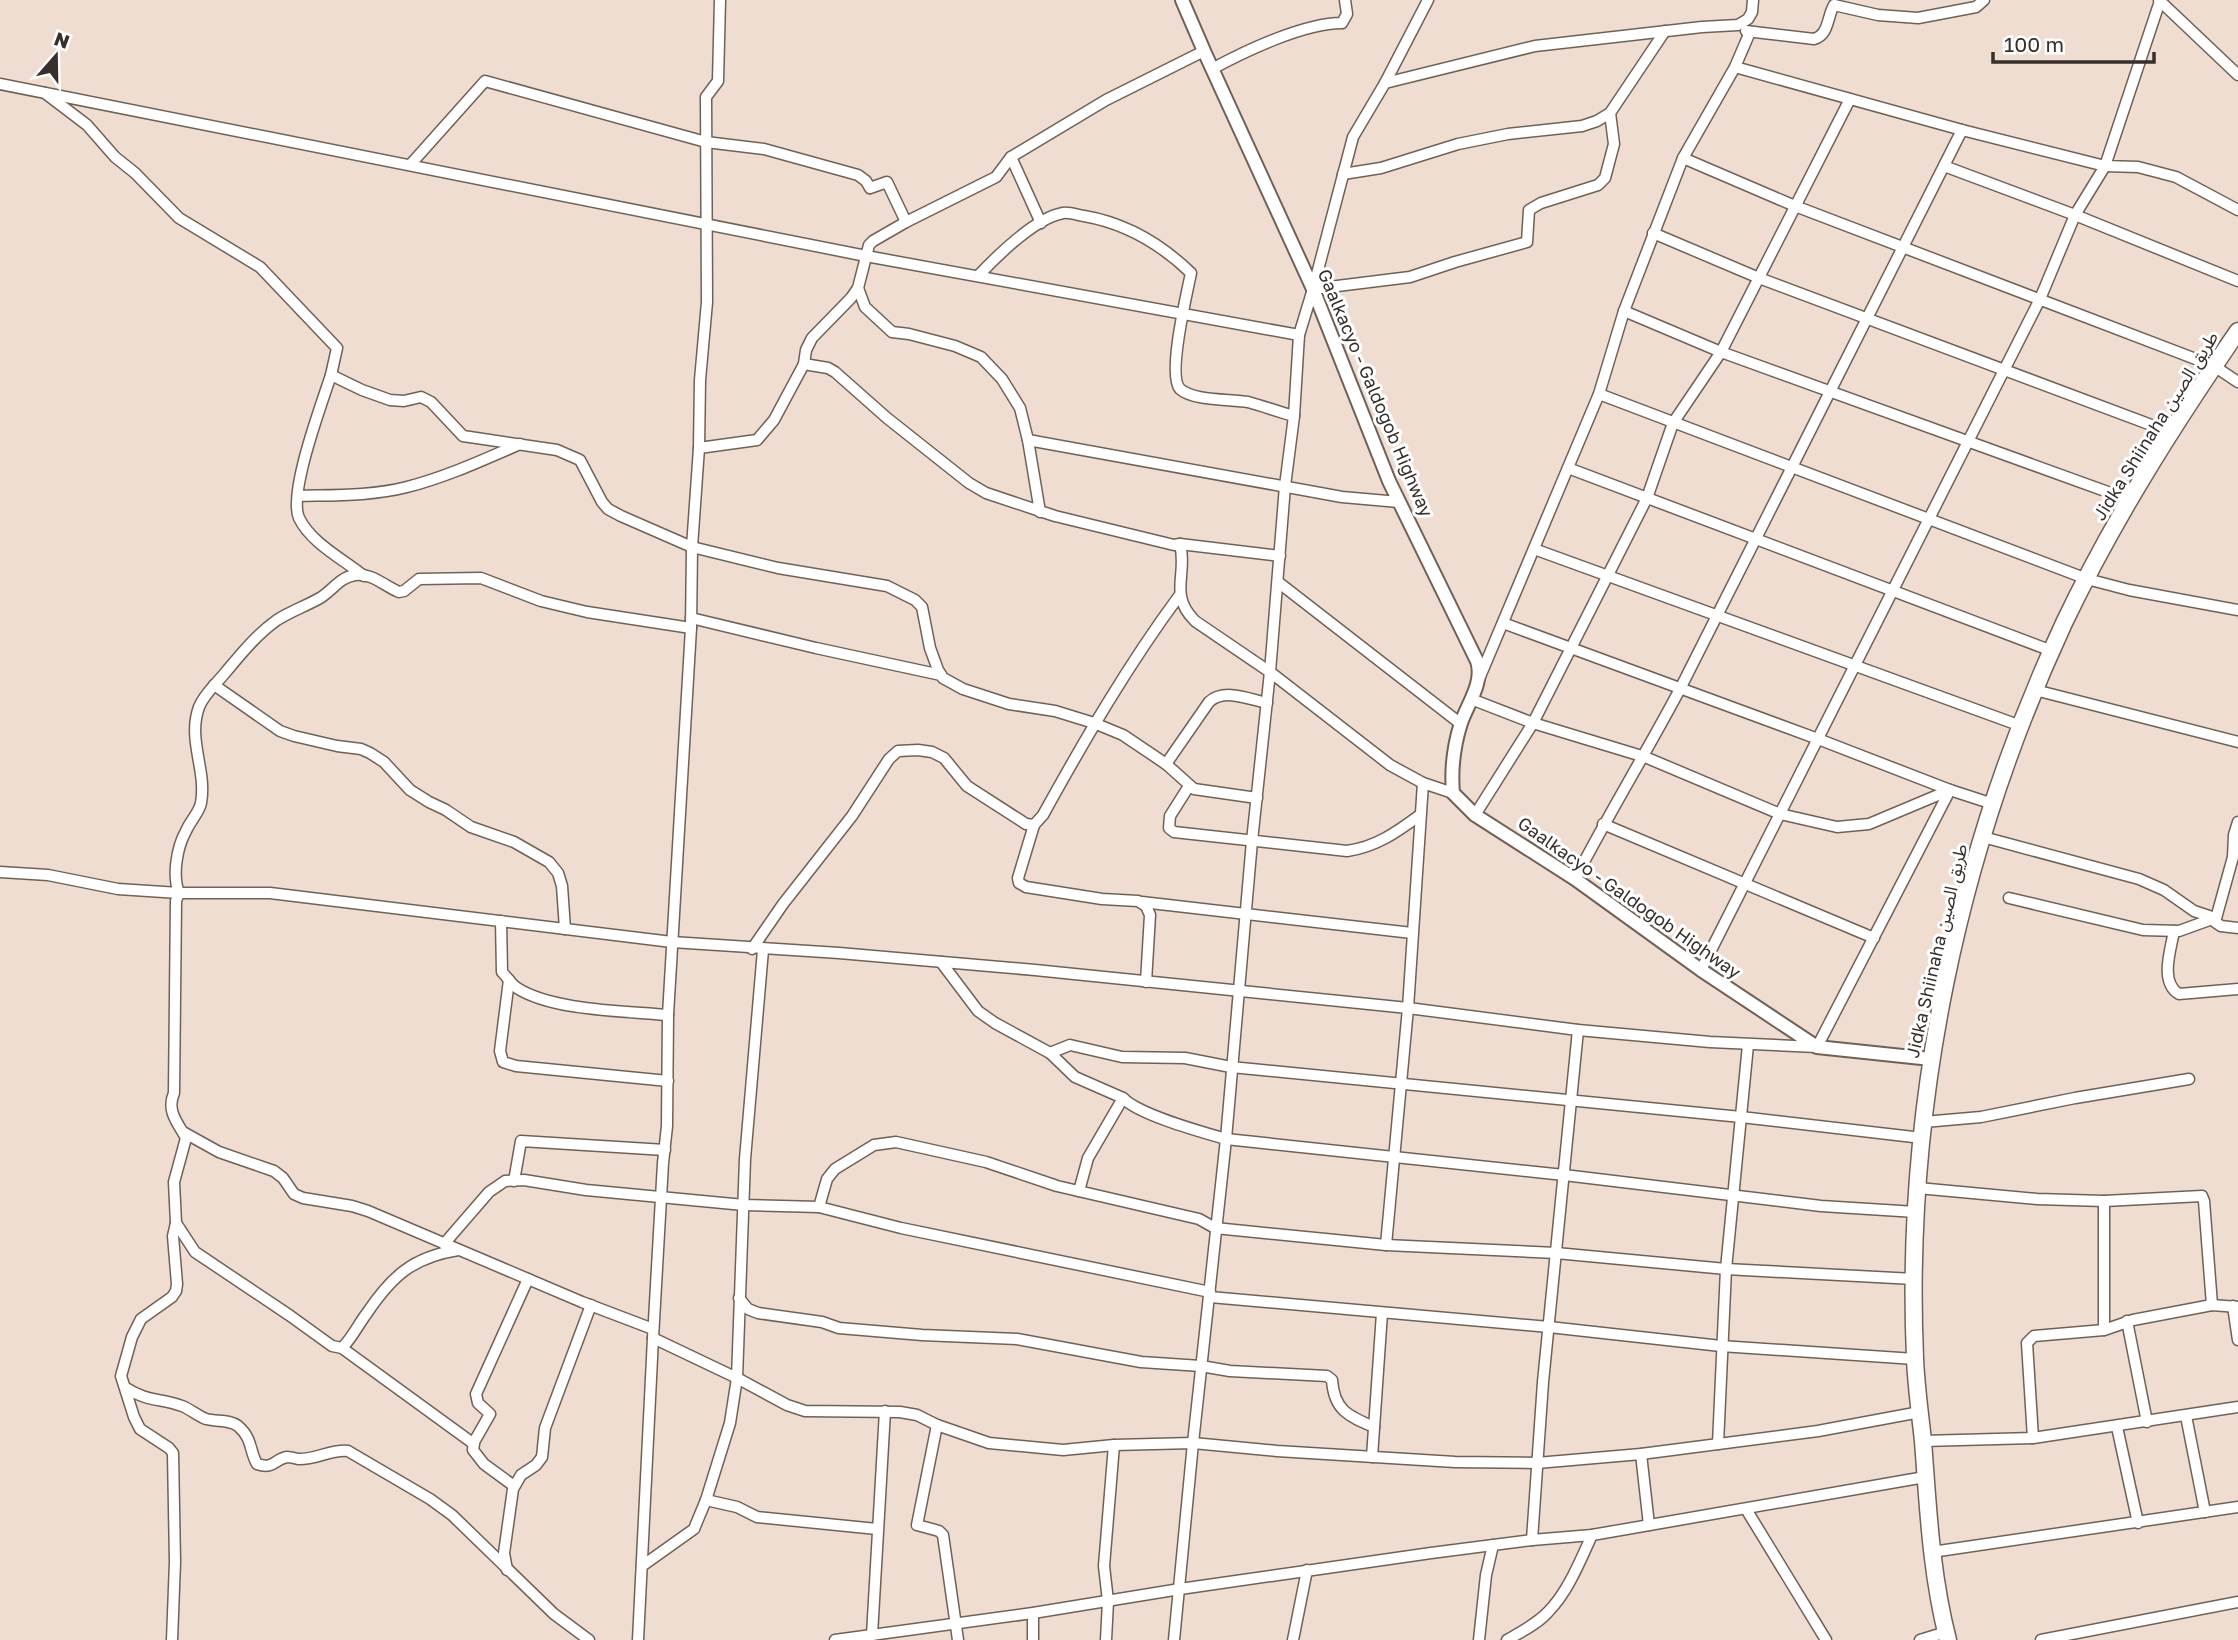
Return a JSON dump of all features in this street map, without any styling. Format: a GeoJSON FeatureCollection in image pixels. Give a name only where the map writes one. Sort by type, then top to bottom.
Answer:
{"type":"FeatureCollection","features":[{"type":"Feature","properties":{"kind":"main road","name":"Jidka Shiinaha طريق الصين"},"geometry":{"type":"LineString","coordinates":[[1947,1636],[1932,1552],[1925,1477],[1915,1360],[1914,1279],[1916,1212],[1931,1059],[1958,929],[1993,804],[2052,651],[2130,500],[2238,331]]}},
{"type":"Feature","properties":{"kind":"street"},"geometry":{"type":"LineString","coordinates":[[639,1640],[653,1334],[665,1150],[668,1015],[691,623],[700,380],[708,302],[706,97],[718,81],[720,0]]}},
{"type":"Feature","properties":{"kind":"street","name":"Gaalkacyo - Galdogob Highway"},"geometry":{"type":"LineString","coordinates":[[1182,0],[1313,289],[1399,502],[1480,671],[1461,724],[1451,772],[1452,793],[1475,815],[1575,879],[1702,970],[1817,1047],[1931,1059]]}},
{"type":"Feature","properties":{"kind":"street"},"geometry":{"type":"LineString","coordinates":[[1212,69],[1245,51],[1326,23],[1342,23],[1347,14],[1345,0]]}},
{"type":"Feature","properties":{"kind":"street"},"geometry":{"type":"LineString","coordinates":[[1174,1640],[1226,1139],[1285,486],[1294,416],[1299,335],[1353,137],[1385,83],[1428,0]]}},
{"type":"Feature","properties":{"kind":"street"},"geometry":{"type":"LineString","coordinates":[[1385,83],[1535,46],[1738,25],[1744,23],[1752,12],[1753,0]]}},
{"type":"Feature","properties":{"kind":"street"},"geometry":{"type":"LineString","coordinates":[[1721,26],[1814,39],[1821,37],[1825,31],[1834,5],[1878,15],[1918,18],[1976,7],[1984,0]]}},
{"type":"Feature","properties":{"kind":"street"},"geometry":{"type":"LineString","coordinates":[[1702,970],[2039,299],[2075,215],[2105,166],[2159,1],[2238,75]]}},
{"type":"Feature","properties":{"kind":"street"},"geometry":{"type":"LineString","coordinates":[[1343,174],[1381,169],[1458,144],[1508,134],[1582,126],[1597,121],[1610,113],[1664,31]]}},
{"type":"Feature","properties":{"kind":"street"},"geometry":{"type":"LineString","coordinates":[[1278,582],[1461,724],[1599,394],[1624,311],[1683,158],[1735,67],[1750,32]]}},
{"type":"Feature","properties":{"kind":"street"},"geometry":{"type":"LineString","coordinates":[[699,448],[757,440],[774,421],[804,364],[806,350],[812,338],[858,288],[869,245],[873,241],[996,177],[1011,157],[1106,100],[1204,51]]}},
{"type":"Feature","properties":{"kind":"street"},"geometry":{"type":"LineString","coordinates":[[1735,67],[1962,130],[2105,166],[2138,167],[2176,177],[2238,210]]}},
{"type":"Feature","properties":{"kind":"street"},"geometry":{"type":"LineString","coordinates":[[410,165],[485,81],[706,142],[764,149],[794,157],[858,175],[870,188],[887,182],[906,222]]}},
{"type":"Feature","properties":{"kind":"street"},"geometry":{"type":"LineString","coordinates":[[0,84],[866,256],[1299,335]]}},
{"type":"Feature","properties":{"kind":"street"},"geometry":{"type":"LineString","coordinates":[[45,93],[87,125],[115,157],[135,173],[179,218],[248,259],[276,283],[337,348],[298,484],[298,516],[314,537],[364,576]]}},
{"type":"Feature","properties":{"kind":"street"},"geometry":{"type":"LineString","coordinates":[[1475,815],[1533,723],[1647,498],[1673,423],[1721,352],[1850,99]]}},
{"type":"Feature","properties":{"kind":"street"},"geometry":{"type":"LineString","coordinates":[[1313,289],[1410,277],[1527,242],[1529,210],[1541,202],[1598,185],[1605,178],[1614,144],[1610,113]]}},
{"type":"Feature","properties":{"kind":"street"},"geometry":{"type":"LineString","coordinates":[[1575,879],[1680,689],[1962,130]]}},
{"type":"Feature","properties":{"kind":"street"},"geometry":{"type":"LineString","coordinates":[[1011,157],[1041,223]]}},
{"type":"Feature","properties":{"kind":"street"},"geometry":{"type":"LineString","coordinates":[[1683,158],[1902,248],[2214,366],[2238,382]]}},
{"type":"Feature","properties":{"kind":"street"},"geometry":{"type":"LineString","coordinates":[[1944,166],[2238,281]]}},
{"type":"Feature","properties":{"kind":"street"},"geometry":{"type":"LineString","coordinates":[[978,276],[1006,246],[1041,223],[1064,213],[1097,218],[1127,228],[1177,260],[1191,273],[1182,314],[1175,369],[1176,384],[1182,391],[1192,395],[1248,402],[1294,416]]}},
{"type":"Feature","properties":{"kind":"street"},"geometry":{"type":"LineString","coordinates":[[1653,233],[1759,278],[2171,432]]}},
{"type":"Feature","properties":{"kind":"street"},"geometry":{"type":"LineString","coordinates":[[858,288],[865,307],[892,332],[955,346],[981,357],[1002,379],[1020,408],[1040,512]]}},
{"type":"Feature","properties":{"kind":"street"},"geometry":{"type":"LineString","coordinates":[[1624,311],[1721,352],[2130,500]]}},
{"type":"Feature","properties":{"kind":"street"},"geometry":{"type":"LineString","coordinates":[[804,364],[828,368],[835,372],[887,418],[978,488],[1004,500],[1040,512],[1174,545],[1280,556]]}},
{"type":"Feature","properties":{"kind":"street"},"geometry":{"type":"LineString","coordinates":[[331,374],[362,390],[390,400],[404,401],[421,397],[431,402],[463,436],[494,439],[572,455],[580,460],[608,509],[692,547],[778,568],[887,586],[915,600],[922,607],[930,648],[943,678],[980,696],[1055,711],[1122,735],[1166,764],[1189,786],[1203,791],[1257,798]]}},
{"type":"Feature","properties":{"kind":"street"},"geometry":{"type":"LineString","coordinates":[[1599,394],[2087,579],[2129,590],[2238,610]]}},
{"type":"Feature","properties":{"kind":"street"},"geometry":{"type":"LineString","coordinates":[[1028,440],[1342,496],[1399,502]]}},
{"type":"Feature","properties":{"kind":"street"},"geometry":{"type":"LineString","coordinates":[[298,496],[357,494],[406,487],[466,467],[520,444]]}},
{"type":"Feature","properties":{"kind":"street"},"geometry":{"type":"LineString","coordinates":[[1567,468],[2052,651]]}},
{"type":"Feature","properties":{"kind":"street"},"geometry":{"type":"LineString","coordinates":[[1180,544],[1180,596],[1186,612],[1195,621],[1270,672],[1390,765],[1423,783],[1452,793]]}},
{"type":"Feature","properties":{"kind":"street"},"geometry":{"type":"LineString","coordinates":[[1534,549],[2021,726]]}},
{"type":"Feature","properties":{"kind":"street"},"geometry":{"type":"LineString","coordinates":[[172,1640],[175,1562],[173,1454],[169,1448],[140,1429],[121,1376],[132,1337],[141,1319],[172,1297],[177,1284],[173,1236],[176,1223],[174,1182],[186,1138],[175,1121],[171,1101],[174,1093],[176,901],[179,893],[176,873],[181,841],[201,804],[202,789],[194,738],[199,708],[214,685],[248,645],[277,620],[318,600],[345,577],[359,574],[377,579],[399,592],[419,579],[481,578],[541,601],[587,612],[691,623],[941,675]]}},
{"type":"Feature","properties":{"kind":"street"},"geometry":{"type":"LineString","coordinates":[[1180,596],[1148,638],[1094,723],[1043,815],[1034,825],[1018,878],[1019,883],[1026,887],[1102,899],[1412,933]]}},
{"type":"Feature","properties":{"kind":"street"},"geometry":{"type":"LineString","coordinates":[[1503,623],[1993,804]]}},
{"type":"Feature","properties":{"kind":"street"},"geometry":{"type":"LineString","coordinates":[[214,685],[236,702],[256,712],[279,731],[370,753],[384,762],[410,790],[429,802],[471,827],[514,842],[549,862],[558,873],[562,886],[565,929]]}},
{"type":"Feature","properties":{"kind":"street"},"geometry":{"type":"LineString","coordinates":[[2035,690],[2238,742]]}},
{"type":"Feature","properties":{"kind":"street"},"geometry":{"type":"LineString","coordinates":[[1166,764],[1215,696],[1231,695],[1267,703]]}},
{"type":"Feature","properties":{"kind":"street"},"geometry":{"type":"LineString","coordinates":[[1471,699],[1533,723],[1644,757],[1780,814],[1837,827],[1869,824],[1950,790]]}},
{"type":"Feature","properties":{"kind":"street"},"geometry":{"type":"LineString","coordinates":[[752,949],[898,751],[932,752],[944,758],[967,786],[979,791],[1027,824],[1034,825]]}},
{"type":"Feature","properties":{"kind":"street"},"geometry":{"type":"LineString","coordinates":[[1385,1245],[1408,1008],[1423,783]]}},
{"type":"Feature","properties":{"kind":"street"},"geometry":{"type":"LineString","coordinates":[[1189,786],[1170,816],[1169,828],[1174,832],[1347,851],[1363,849],[1380,842],[1420,815]]}},
{"type":"Feature","properties":{"kind":"street"},"geometry":{"type":"LineString","coordinates":[[0,872],[48,875],[118,889],[179,893],[270,893],[672,942],[941,961],[1408,1008],[1578,1030],[1748,1045],[1817,1047],[1950,790]]}},
{"type":"Feature","properties":{"kind":"street"},"geometry":{"type":"LineString","coordinates":[[2238,822],[2232,857],[2215,918],[2215,922],[2221,926],[2238,928]]}},
{"type":"Feature","properties":{"kind":"street"},"geometry":{"type":"LineString","coordinates":[[1603,824],[1874,938]]}},
{"type":"Feature","properties":{"kind":"street"},"geometry":{"type":"LineString","coordinates":[[1983,837],[2139,878],[2165,890],[2194,911],[2215,918]]}},
{"type":"Feature","properties":{"kind":"street"},"geometry":{"type":"LineString","coordinates":[[2009,898],[2143,930],[2174,931],[2215,918]]}},
{"type":"Feature","properties":{"kind":"street"},"geometry":{"type":"LineString","coordinates":[[1138,901],[1146,906],[1150,915],[1146,982]]}},
{"type":"Feature","properties":{"kind":"street"},"geometry":{"type":"LineString","coordinates":[[500,921],[502,972],[515,987],[539,999],[588,1008],[668,1015]]}},
{"type":"Feature","properties":{"kind":"street"},"geometry":{"type":"LineString","coordinates":[[2174,931],[2168,972],[2169,984],[2173,990],[2179,994],[2238,989]]}},
{"type":"Feature","properties":{"kind":"street"},"geometry":{"type":"LineString","coordinates":[[642,1566],[694,1529],[730,1423],[737,1378],[745,1159],[763,950]]}},
{"type":"Feature","properties":{"kind":"street"},"geometry":{"type":"LineString","coordinates":[[941,961],[978,1011],[1050,1053],[1075,1077],[1123,1098],[1129,1105],[1226,1139],[1821,1206],[1916,1212]]}},
{"type":"Feature","properties":{"kind":"street"},"geometry":{"type":"LineString","coordinates":[[509,980],[500,1051],[503,1062],[516,1066],[668,1081]]}},
{"type":"Feature","properties":{"kind":"street"},"geometry":{"type":"LineString","coordinates":[[1532,1540],[1549,1327],[1578,1030]]}},
{"type":"Feature","properties":{"kind":"street"},"geometry":{"type":"LineString","coordinates":[[1050,1053],[1070,1045],[1122,1057],[1185,1058],[1231,1067],[1741,1117],[1922,1138]]}},
{"type":"Feature","properties":{"kind":"street"},"geometry":{"type":"LineString","coordinates":[[1718,1444],[1726,1269],[1748,1045]]}},
{"type":"Feature","properties":{"kind":"street"},"geometry":{"type":"LineString","coordinates":[[1924,1122],[1981,1117],[2189,1079]]}},
{"type":"Feature","properties":{"kind":"street"},"geometry":{"type":"LineString","coordinates":[[1079,1191],[1088,1158],[1123,1098]]}},
{"type":"Feature","properties":{"kind":"street"},"geometry":{"type":"LineString","coordinates":[[183,1132],[219,1152],[274,1171],[283,1178],[293,1194],[303,1199],[368,1211],[528,1279],[653,1334],[787,1405],[805,1410],[885,1411],[917,1415],[989,1443],[1013,1447],[1063,1450],[1114,1445],[1193,1443],[1455,1462],[1537,1463],[1641,1454],[1818,1431],[1920,1412]]}},
{"type":"Feature","properties":{"kind":"street"},"geometry":{"type":"LineString","coordinates":[[514,1181],[521,1141],[665,1150]]}},
{"type":"Feature","properties":{"kind":"street"},"geometry":{"type":"LineString","coordinates":[[819,1208],[827,1179],[835,1169],[883,1142],[922,1147],[986,1162],[1079,1191],[1199,1219],[1215,1228],[1385,1245],[1556,1253],[1726,1269],[1914,1279]]}},
{"type":"Feature","properties":{"kind":"street"},"geometry":{"type":"LineString","coordinates":[[444,1244],[489,1192],[505,1181],[524,1180],[586,1190],[744,1205],[819,1208],[1210,1295],[1721,1346],[1915,1360]]}},
{"type":"Feature","properties":{"kind":"street"},"geometry":{"type":"LineString","coordinates":[[1918,1188],[2037,1199],[2104,1201],[2202,1196],[2211,1305]]}},
{"type":"Feature","properties":{"kind":"street"},"geometry":{"type":"LineString","coordinates":[[2104,1201],[2104,1329]]}},
{"type":"Feature","properties":{"kind":"street"},"geometry":{"type":"LineString","coordinates":[[176,1223],[195,1252],[332,1346],[341,1348],[474,1444]]}},
{"type":"Feature","properties":{"kind":"street"},"geometry":{"type":"LineString","coordinates":[[341,1348],[385,1290],[408,1267],[436,1253],[459,1250]]}},
{"type":"Feature","properties":{"kind":"street"},"geometry":{"type":"LineString","coordinates":[[514,1486],[476,1456],[473,1450],[490,1414],[478,1403],[476,1394],[528,1279]]}},
{"type":"Feature","properties":{"kind":"street"},"geometry":{"type":"LineString","coordinates":[[739,1298],[748,1308],[758,1313],[821,1322],[839,1328],[1017,1339],[1141,1362],[1230,1371],[1327,1376],[1332,1380],[1335,1400],[1341,1409],[1374,1427]]}},
{"type":"Feature","properties":{"kind":"street"},"geometry":{"type":"LineString","coordinates":[[2033,1438],[2027,1343],[2035,1336],[2104,1329],[2127,1321],[2211,1305],[2236,1307],[2238,1340]]}},
{"type":"Feature","properties":{"kind":"street"},"geometry":{"type":"LineString","coordinates":[[507,1570],[504,1553],[514,1486],[521,1475],[536,1465],[542,1457],[545,1428],[591,1306]]}},
{"type":"Feature","properties":{"kind":"street"},"geometry":{"type":"LineString","coordinates":[[1372,1457],[1382,1313]]}},
{"type":"Feature","properties":{"kind":"street"},"geometry":{"type":"LineString","coordinates":[[2127,1321],[2147,1422]]}},
{"type":"Feature","properties":{"kind":"street"},"geometry":{"type":"LineString","coordinates":[[126,1388],[148,1399],[181,1405],[206,1419],[236,1425],[251,1444],[253,1458],[257,1464],[264,1467],[276,1464],[286,1457],[298,1459],[348,1451],[452,1515],[554,1614],[589,1640]]}},
{"type":"Feature","properties":{"kind":"street"},"geometry":{"type":"LineString","coordinates":[[1923,1441],[2033,1438],[2238,1407]]}},
{"type":"Feature","properties":{"kind":"street"},"geometry":{"type":"LineString","coordinates":[[872,1635],[885,1411]]}},
{"type":"Feature","properties":{"kind":"street"},"geometry":{"type":"LineString","coordinates":[[2186,1416],[2205,1512]]}},
{"type":"Feature","properties":{"kind":"street"},"geometry":{"type":"LineString","coordinates":[[937,1425],[917,1525],[943,1535],[958,1640]]}},
{"type":"Feature","properties":{"kind":"street"},"geometry":{"type":"LineString","coordinates":[[2117,1427],[2138,1523]]}},
{"type":"Feature","properties":{"kind":"street"},"geometry":{"type":"LineString","coordinates":[[1106,1640],[1108,1601],[1104,1566],[1114,1445]]}},
{"type":"Feature","properties":{"kind":"street"},"geometry":{"type":"LineString","coordinates":[[1641,1454],[1650,1525]]}},
{"type":"Feature","properties":{"kind":"street"},"geometry":{"type":"LineString","coordinates":[[835,1640],[1033,1613],[1307,1570],[1532,1540],[1592,1535],[1925,1477]]}},
{"type":"Feature","properties":{"kind":"street"},"geometry":{"type":"LineString","coordinates":[[706,1500],[737,1507],[757,1517],[877,1529]]}},
{"type":"Feature","properties":{"kind":"street"},"geometry":{"type":"LineString","coordinates":[[1932,1552],[2238,1507]]}},
{"type":"Feature","properties":{"kind":"street"},"geometry":{"type":"LineString","coordinates":[[1746,1509],[1826,1640]]}},
{"type":"Feature","properties":{"kind":"street"},"geometry":{"type":"LineString","coordinates":[[1507,1640],[1533,1625],[1558,1600],[1592,1535]]}},
{"type":"Feature","properties":{"kind":"street"},"geometry":{"type":"LineString","coordinates":[[1479,1640],[1486,1575],[1493,1545]]}},
{"type":"Feature","properties":{"kind":"street"},"geometry":{"type":"LineString","coordinates":[[1293,1640],[1307,1570]]}},
{"type":"Feature","properties":{"kind":"street"},"geometry":{"type":"LineString","coordinates":[[2041,1640],[2238,1602]]}},
{"type":"Feature","properties":{"kind":"street"},"geometry":{"type":"LineString","coordinates":[[1033,1613],[1033,1640]]}},
{"type":"Feature","properties":{"kind":"street"},"geometry":{"type":"LineString","coordinates":[[1920,1640],[1947,1636]]}}]}
